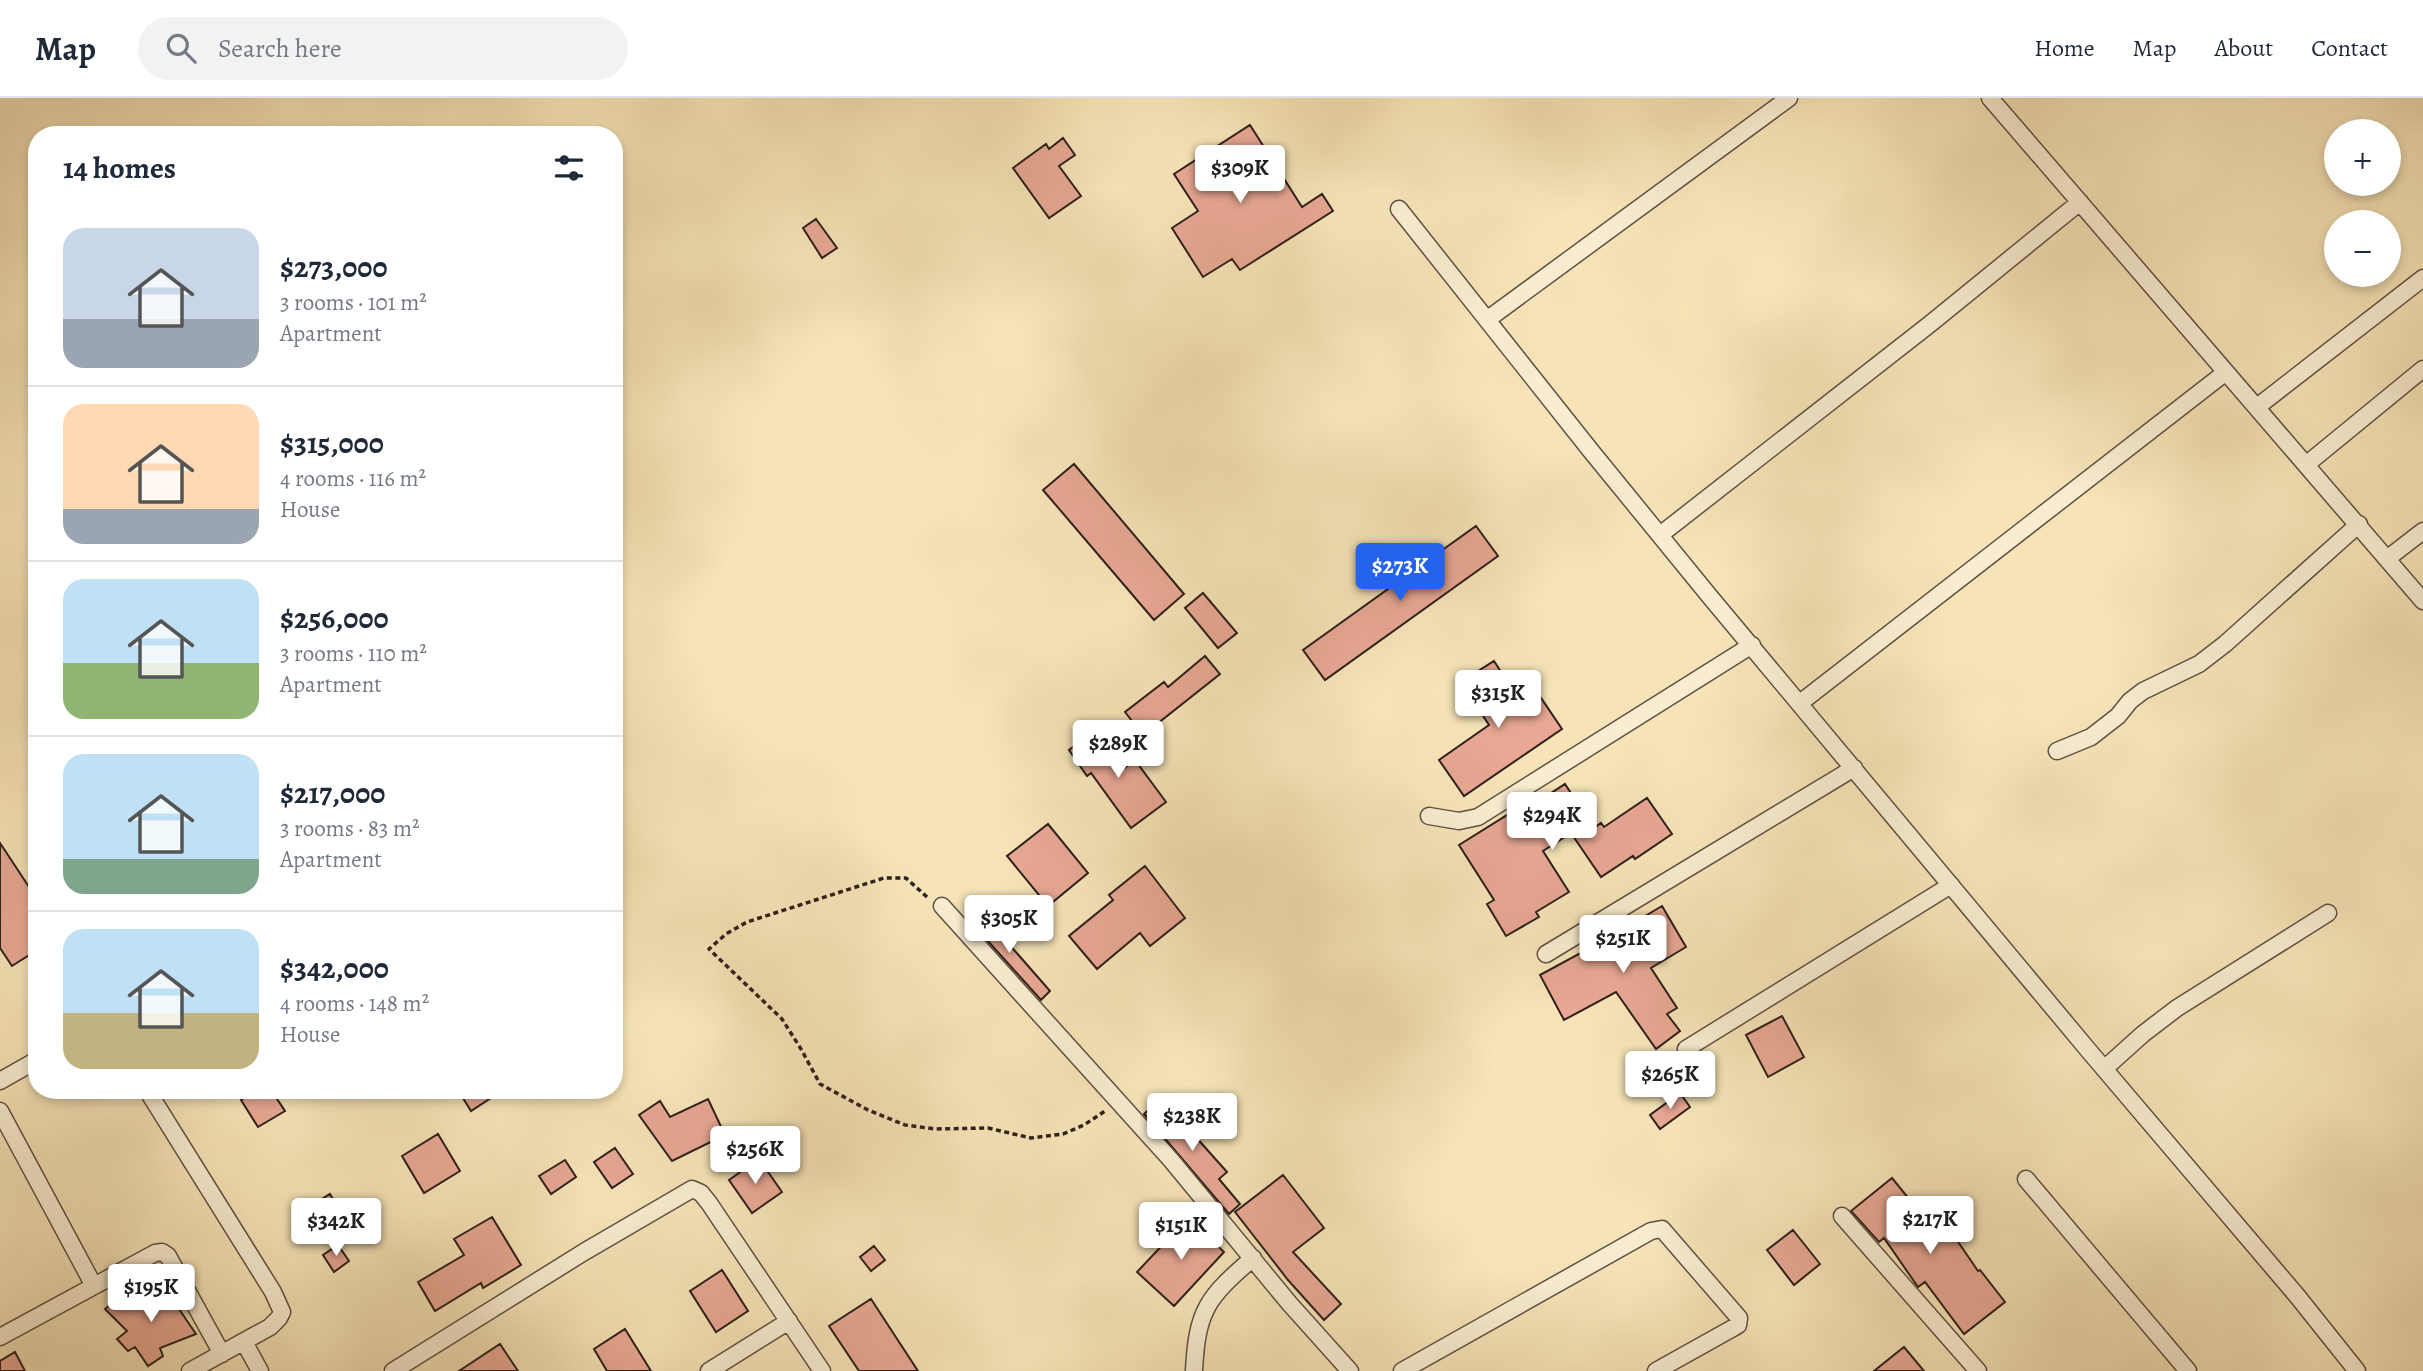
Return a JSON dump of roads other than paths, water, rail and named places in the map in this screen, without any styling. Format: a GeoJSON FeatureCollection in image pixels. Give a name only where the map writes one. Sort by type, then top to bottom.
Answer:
{"type":"FeatureCollection","features":[{"type":"Feature","properties":{"kind":"street"},"geometry":{"type":"LineString","coordinates":[[1488,319],[1789,98]]}},
{"type":"Feature","properties":{"kind":"street"},"geometry":{"type":"LineString","coordinates":[[1990,98],[2423,601]]}},
{"type":"Feature","properties":{"kind":"street"},"geometry":{"type":"LineString","coordinates":[[1660,535],[1930,324],[2080,202]]}},
{"type":"Feature","properties":{"kind":"street"},"geometry":{"type":"LineString","coordinates":[[1399,209],[1660,535],[2357,1371]]}},
{"type":"Feature","properties":{"kind":"street"},"geometry":{"type":"LineString","coordinates":[[2257,407],[2423,278]]}},
{"type":"Feature","properties":{"kind":"street"},"geometry":{"type":"LineString","coordinates":[[2307,464],[2423,369]]}},
{"type":"Feature","properties":{"kind":"street"},"geometry":{"type":"LineString","coordinates":[[1800,704],[2226,372]]}},
{"type":"Feature","properties":{"kind":"street"},"geometry":{"type":"LineString","coordinates":[[2057,751],[2091,737],[2118,716],[2130,701],[2143,691],[2199,664],[2359,524]]}},
{"type":"Feature","properties":{"kind":"street"},"geometry":{"type":"LineString","coordinates":[[2388,558],[2423,531]]}},
{"type":"Feature","properties":{"kind":"street"},"geometry":{"type":"LineString","coordinates":[[1429,816],[1459,821],[1478,817],[1752,645]]}},
{"type":"Feature","properties":{"kind":"street"},"geometry":{"type":"LineString","coordinates":[[1546,954],[1854,768]]}},
{"type":"Feature","properties":{"kind":"street"},"geometry":{"type":"LineString","coordinates":[[1686,1049],[1951,885]]}},
{"type":"Feature","properties":{"kind":"street"},"geometry":{"type":"LineString","coordinates":[[942,906],[1171,1160],[1289,1303],[1350,1371]]}},
{"type":"Feature","properties":{"kind":"street"},"geometry":{"type":"LineString","coordinates":[[2104,1069],[2143,1034],[2178,1008],[2328,913]]}},
{"type":"Feature","properties":{"kind":"street"},"geometry":{"type":"LineString","coordinates":[[0,1081],[28,1065]]}},
{"type":"Feature","properties":{"kind":"street"},"geometry":{"type":"LineString","coordinates":[[153,1099],[280,1304],[282,1312],[276,1322],[190,1371]]}},
{"type":"Feature","properties":{"kind":"street"},"geometry":{"type":"LineString","coordinates":[[0,1111],[94,1286]]}},
{"type":"Feature","properties":{"kind":"street"},"geometry":{"type":"LineString","coordinates":[[2026,1179],[2188,1371]]}},
{"type":"Feature","properties":{"kind":"street"},"geometry":{"type":"LineString","coordinates":[[393,1371],[594,1245],[692,1189],[698,1190],[704,1196],[822,1371]]}},
{"type":"Feature","properties":{"kind":"street"},"geometry":{"type":"LineString","coordinates":[[1842,1216],[1978,1371]]}},
{"type":"Feature","properties":{"kind":"street"},"geometry":{"type":"LineString","coordinates":[[1402,1371],[1651,1231],[1661,1229],[1739,1318],[1738,1325],[1656,1371]]}},
{"type":"Feature","properties":{"kind":"street"},"geometry":{"type":"LineString","coordinates":[[0,1337],[155,1253],[165,1254],[222,1354]]}},
{"type":"Feature","properties":{"kind":"street"},"geometry":{"type":"LineString","coordinates":[[1195,1371],[1195,1344],[1202,1315],[1220,1286],[1253,1258]]}},
{"type":"Feature","properties":{"kind":"street"},"geometry":{"type":"LineString","coordinates":[[709,1371],[789,1321]]}},
{"type":"Feature","properties":{"kind":"street"},"geometry":{"type":"LineString","coordinates":[[244,1342],[260,1371]]}}]}
